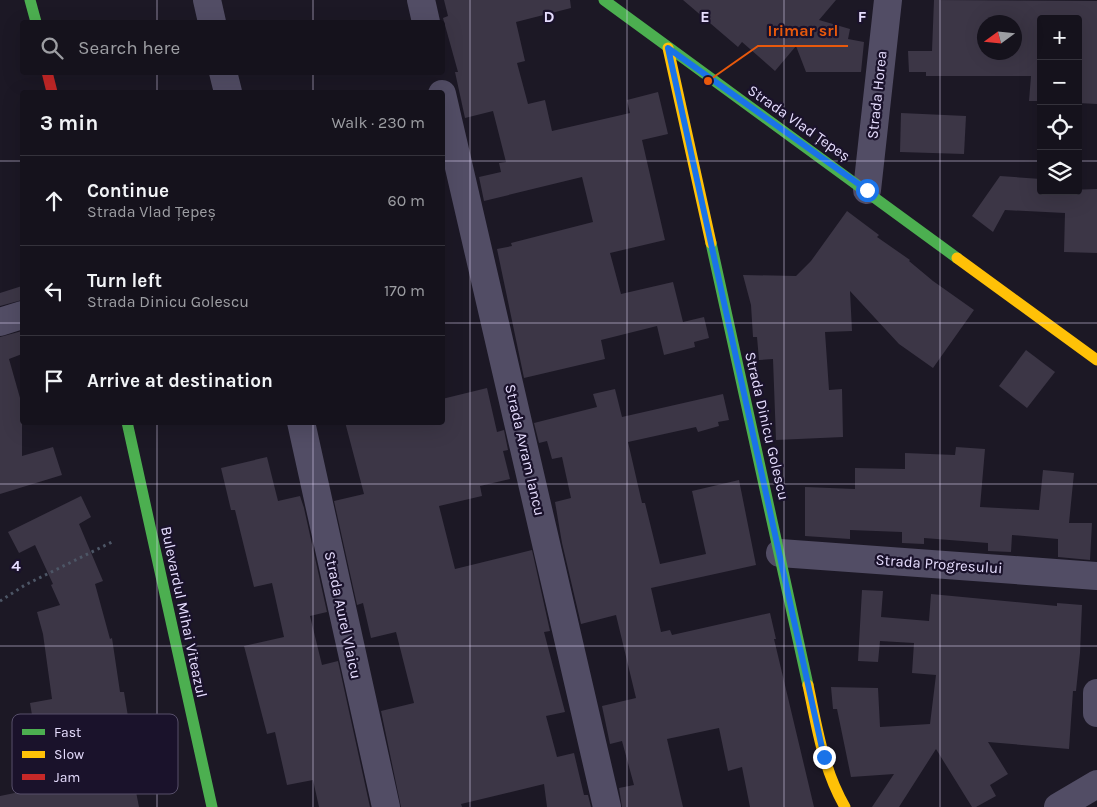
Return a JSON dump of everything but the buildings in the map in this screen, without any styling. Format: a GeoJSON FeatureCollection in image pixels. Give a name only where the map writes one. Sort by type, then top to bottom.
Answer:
{"type":"FeatureCollection","features":[{"type":"Feature","properties":{"kind":"main road"},"geometry":{"type":"LineString","coordinates":[[30,0],[35,20]]}},
{"type":"Feature","properties":{"kind":"main road","name":"Strada Vlad Țepeș"},"geometry":{"type":"LineString","coordinates":[[604,0],[867,190],[1097,360]]}},
{"type":"Feature","properties":{"kind":"main road","name":"Strada Dinicu Golescu"},"geometry":{"type":"LineString","coordinates":[[668,48],[824,757],[833,786],[845,807]]}},
{"type":"Feature","properties":{"kind":"main road"},"geometry":{"type":"LineString","coordinates":[[48,75],[52,90]]}},
{"type":"Feature","properties":{"kind":"main road","name":"Bulevardul Mihai Viteazul"},"geometry":{"type":"LineString","coordinates":[[128,425],[212,807]]}},
{"type":"Feature","properties":{"kind":"street"},"geometry":{"type":"LineString","coordinates":[[207,0],[212,20]]}},
{"type":"Feature","properties":{"kind":"street"},"geometry":{"type":"LineString","coordinates":[[421,0],[426,20]]}},
{"type":"Feature","properties":{"kind":"street","name":"Strada Horea"},"geometry":{"type":"LineString","coordinates":[[867,190],[888,0]]}},
{"type":"Feature","properties":{"kind":"street"},"geometry":{"type":"LineString","coordinates":[[224,75],[228,90]]}},
{"type":"Feature","properties":{"kind":"street","name":"Strada Avram Iancu"},"geometry":{"type":"LineString","coordinates":[[439,75],[441,90]]}},
{"type":"Feature","properties":{"kind":"street","name":"Strada Avram Iancu"},"geometry":{"type":"LineString","coordinates":[[445,106],[607,807]]}},
{"type":"Feature","properties":{"kind":"street"},"geometry":{"type":"LineString","coordinates":[[0,322],[20,316]]}},
{"type":"Feature","properties":{"kind":"street","name":"Strada Aurel Vlaicu"},"geometry":{"type":"LineString","coordinates":[[302,425],[386,807]]}},
{"type":"Feature","properties":{"kind":"street","name":"Strada Progresului"},"geometry":{"type":"LineString","coordinates":[[780,553],[1097,576]]}},
{"type":"Feature","properties":{"kind":"street"},"geometry":{"type":"LineString","coordinates":[[1097,693],[1097,713]]}},
{"type":"Feature","properties":{"kind":"street"},"geometry":{"type":"LineString","coordinates":[[1058,807],[1097,784]]}},
{"type":"Feature","properties":{"kind":"path"},"geometry":{"type":"LineString","coordinates":[[0,601],[34,580],[114,541]]}},
{"type":"Feature","properties":{"kind":"traffic: fast"},"geometry":{"type":"LineString","coordinates":[[30,0],[35,20]]}},
{"type":"Feature","properties":{"kind":"traffic: fast"},"geometry":{"type":"LineString","coordinates":[[604,0],[957,258]]}},
{"type":"Feature","properties":{"kind":"traffic: fast"},"geometry":{"type":"LineString","coordinates":[[711,243],[808,685]]}},
{"type":"Feature","properties":{"kind":"traffic: fast"},"geometry":{"type":"LineString","coordinates":[[128,425],[212,807]]}},
{"type":"Feature","properties":{"kind":"traffic: slow"},"geometry":{"type":"LineString","coordinates":[[668,48],[711,243]]}},
{"type":"Feature","properties":{"kind":"traffic: slow"},"geometry":{"type":"LineString","coordinates":[[957,258],[1097,360]]}},
{"type":"Feature","properties":{"kind":"traffic: slow"},"geometry":{"type":"LineString","coordinates":[[808,685],[826,763],[837,793],[845,807]]}},
{"type":"Feature","properties":{"kind":"traffic: jam"},"geometry":{"type":"LineString","coordinates":[[48,75],[52,90]]}},
{"type":"Feature","properties":{"kind":"place","name":"Irimar srl"},"geometry":{"type":"Point","coordinates":[708,81]}},
{"type":"Feature","properties":{"kind":"route"},"geometry":{"type":"LineString","coordinates":[[824,757],[668,48],[867,190]]}}]}
